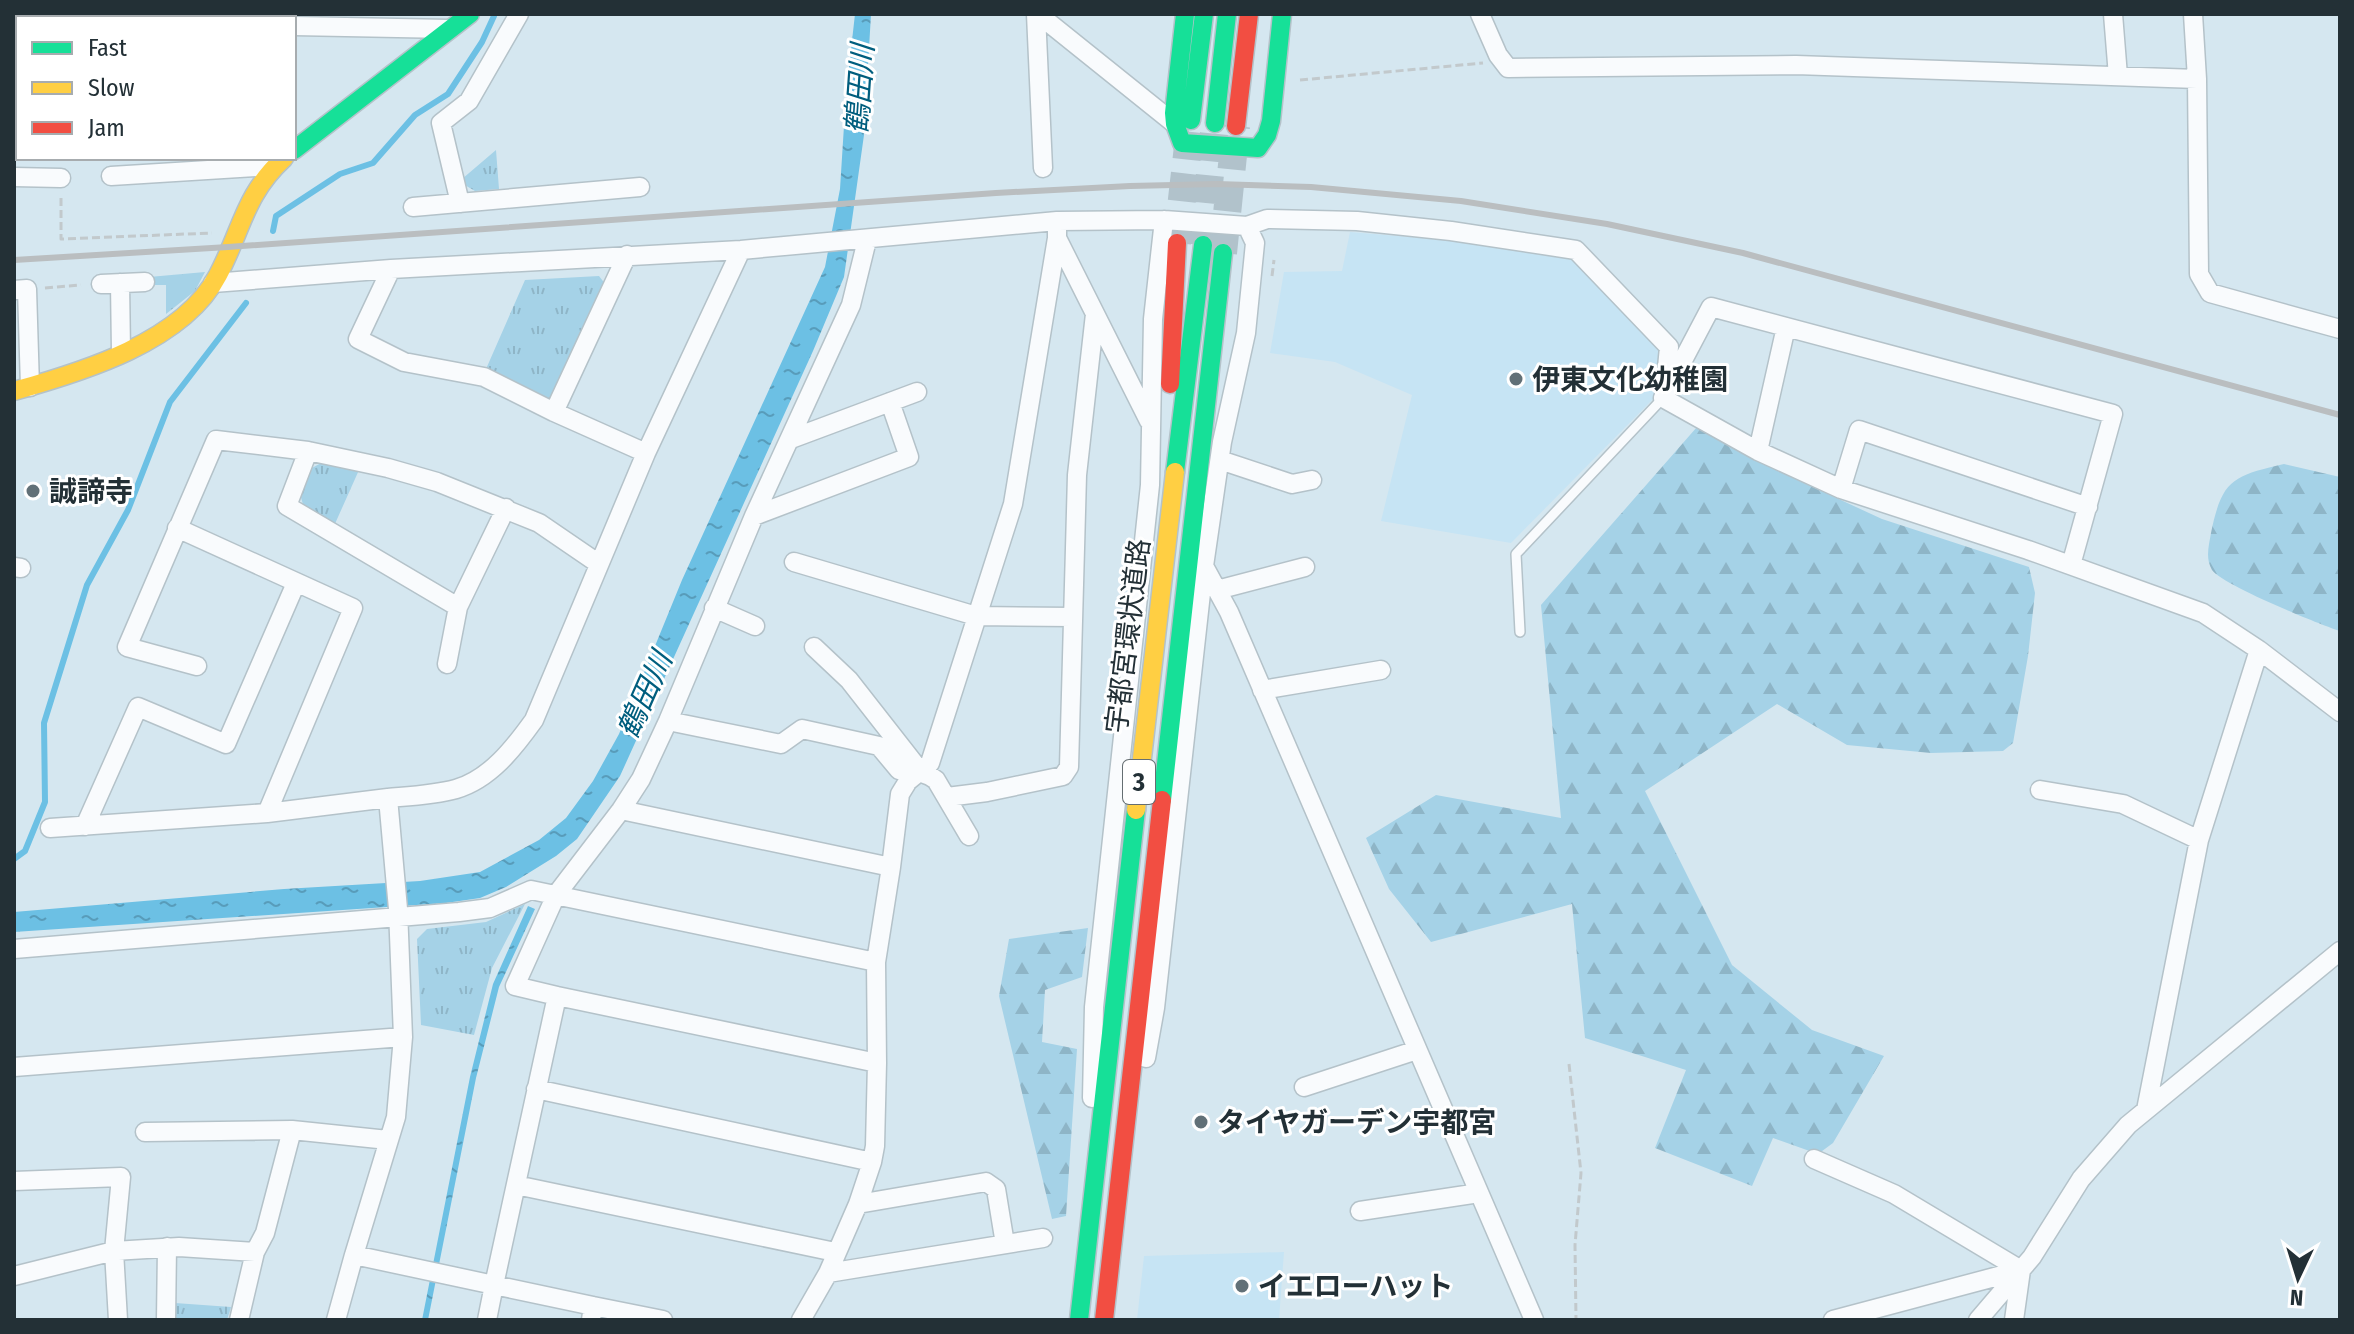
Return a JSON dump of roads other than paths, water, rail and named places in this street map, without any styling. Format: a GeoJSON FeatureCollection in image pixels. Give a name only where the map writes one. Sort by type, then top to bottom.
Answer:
{"type":"FeatureCollection","features":[{"type":"Feature","properties":{"kind":"main road"},"geometry":{"type":"LineString","coordinates":[[296,148],[469,14]]}},
{"type":"Feature","properties":{"kind":"main road"},"geometry":{"type":"LineString","coordinates":[[1185,14],[1182,143],[1258,148],[1267,135],[1271,121],[1282,14]]}},
{"type":"Feature","properties":{"kind":"main road"},"geometry":{"type":"LineString","coordinates":[[1183,122],[1204,14]]}},
{"type":"Feature","properties":{"kind":"main road"},"geometry":{"type":"LineString","coordinates":[[1215,123],[1227,14]]}},
{"type":"Feature","properties":{"kind":"main road"},"geometry":{"type":"LineString","coordinates":[[1249,14],[1244,126],[1265,14]]}},
{"type":"Feature","properties":{"kind":"main road"},"geometry":{"type":"LineString","coordinates":[[18,390],[121,352],[181,319],[202,300],[213,283],[248,201],[278,162]]}},
{"type":"Feature","properties":{"kind":"main road","name":"3"},"geometry":{"type":"LineString","coordinates":[[1177,243],[1169,377],[1180,436]]}},
{"type":"Feature","properties":{"kind":"main road","name":"宇都宮環状道路"},"geometry":{"type":"LineString","coordinates":[[1079,1320],[1153,653],[1203,245]]}},
{"type":"Feature","properties":{"kind":"main road","name":"宇都宮環状道路"},"geometry":{"type":"LineString","coordinates":[[1104,1320],[1203,437],[1231,252]]}},
{"type":"Feature","properties":{"kind":"street"},"geometry":{"type":"LineString","coordinates":[[460,203],[441,123],[469,101],[519,14]]}},
{"type":"Feature","properties":{"kind":"street"},"geometry":{"type":"LineString","coordinates":[[1037,14],[1183,122]]}},
{"type":"Feature","properties":{"kind":"street"},"geometry":{"type":"LineString","coordinates":[[1037,14],[1043,168]]}},
{"type":"Feature","properties":{"kind":"street"},"geometry":{"type":"LineString","coordinates":[[1480,14],[1498,55],[1508,68],[1796,65],[2197,79]]}},
{"type":"Feature","properties":{"kind":"street"},"geometry":{"type":"LineString","coordinates":[[2113,14],[2118,76]]}},
{"type":"Feature","properties":{"kind":"street"},"geometry":{"type":"LineString","coordinates":[[2193,14],[2197,79],[2199,274],[2210,293],[2340,329]]}},
{"type":"Feature","properties":{"kind":"street"},"geometry":{"type":"LineString","coordinates":[[296,26],[449,29]]}},
{"type":"Feature","properties":{"kind":"street"},"geometry":{"type":"LineString","coordinates":[[111,176],[278,162]]}},
{"type":"Feature","properties":{"kind":"street"},"geometry":{"type":"LineString","coordinates":[[14,177],[61,178]]}},
{"type":"Feature","properties":{"kind":"street"},"geometry":{"type":"LineString","coordinates":[[413,207],[640,187]]}},
{"type":"Feature","properties":{"kind":"street"},"geometry":{"type":"LineString","coordinates":[[213,283],[391,269],[1057,230],[1164,220],[1247,226],[1267,219],[1357,221],[1451,231],[1576,250],[1669,347],[1663,398]]}},
{"type":"Feature","properties":{"kind":"street"},"geometry":{"type":"LineString","coordinates":[[1089,1228],[1094,1007],[1150,485],[1153,319],[1164,220]]}},
{"type":"Feature","properties":{"kind":"street"},"geometry":{"type":"LineString","coordinates":[[1113,1230],[1155,1008],[1204,566],[1220,460],[1246,333],[1255,243],[1247,226]]}},
{"type":"Feature","properties":{"kind":"street"},"geometry":{"type":"LineString","coordinates":[[1057,230],[1151,425]]}},
{"type":"Feature","properties":{"kind":"street"},"geometry":{"type":"LineString","coordinates":[[801,1320],[828,1273],[858,1204],[872,1162],[877,1063],[876,962],[900,794],[908,781],[930,763],[1013,504],[1057,230]]}},
{"type":"Feature","properties":{"kind":"street"},"geometry":{"type":"LineString","coordinates":[[861,240],[851,305],[754,516],[668,721],[641,779],[556,895],[515,986],[877,1063]]}},
{"type":"Feature","properties":{"kind":"street"},"geometry":{"type":"LineString","coordinates":[[50,828],[267,813],[388,798],[458,788],[489,771],[515,747],[534,720],[646,453],[741,250]]}},
{"type":"Feature","properties":{"kind":"street"},"geometry":{"type":"LineString","coordinates":[[554,412],[627,255]]}},
{"type":"Feature","properties":{"kind":"street"},"geometry":{"type":"LineString","coordinates":[[391,269],[358,339],[404,362],[484,377],[646,453]]}},
{"type":"Feature","properties":{"kind":"street"},"geometry":{"type":"LineString","coordinates":[[121,352],[110,284],[145,282]]}},
{"type":"Feature","properties":{"kind":"street"},"geometry":{"type":"LineString","coordinates":[[18,390],[20,289]]}},
{"type":"Feature","properties":{"kind":"street"},"geometry":{"type":"LineString","coordinates":[[1663,398],[1711,307],[2113,414],[2071,565]]}},
{"type":"Feature","properties":{"kind":"street"},"geometry":{"type":"LineString","coordinates":[[947,797],[1063,776],[1069,767],[1077,475],[1095,314]]}},
{"type":"Feature","properties":{"kind":"street"},"geometry":{"type":"LineString","coordinates":[[1758,451],[1786,327]]}},
{"type":"Feature","properties":{"kind":"street"},"geometry":{"type":"LineString","coordinates":[[791,439],[917,392]]}},
{"type":"Feature","properties":{"kind":"street"},"geometry":{"type":"LineString","coordinates":[[1663,398],[1758,451],[1841,489],[2071,565],[2203,613],[2259,650],[2340,712]]}},
{"type":"Feature","properties":{"kind":"street"},"geometry":{"type":"LineString","coordinates":[[754,516],[909,457],[890,402]]}},
{"type":"Feature","properties":{"kind":"street"},"geometry":{"type":"LineString","coordinates":[[1841,489],[1859,430],[2088,507]]}},
{"type":"Feature","properties":{"kind":"street"},"geometry":{"type":"LineString","coordinates":[[197,666],[127,647],[216,440],[308,451],[413,475],[539,523],[599,564]]}},
{"type":"Feature","properties":{"kind":"street"},"geometry":{"type":"LineString","coordinates":[[308,451],[287,506],[458,607]]}},
{"type":"Feature","properties":{"kind":"street"},"geometry":{"type":"LineString","coordinates":[[1220,460],[1292,484],[1312,480]]}},
{"type":"Feature","properties":{"kind":"street"},"geometry":{"type":"LineString","coordinates":[[447,664],[458,607],[506,508]]}},
{"type":"Feature","properties":{"kind":"street"},"geometry":{"type":"LineString","coordinates":[[177,528],[353,608],[267,813]]}},
{"type":"Feature","properties":{"kind":"street"},"geometry":{"type":"LineString","coordinates":[[794,562],[976,616],[1072,617]]}},
{"type":"Feature","properties":{"kind":"street"},"geometry":{"type":"LineString","coordinates":[[1204,566],[1262,690],[1534,1320]]}},
{"type":"Feature","properties":{"kind":"street"},"geometry":{"type":"LineString","coordinates":[[1217,590],[1305,567]]}},
{"type":"Feature","properties":{"kind":"street"},"geometry":{"type":"LineString","coordinates":[[85,826],[138,707],[226,744],[296,583]]}},
{"type":"Feature","properties":{"kind":"street"},"geometry":{"type":"LineString","coordinates":[[714,608],[755,626]]}},
{"type":"Feature","properties":{"kind":"street"},"geometry":{"type":"LineString","coordinates":[[814,647],[849,680],[921,772]]}},
{"type":"Feature","properties":{"kind":"street"},"geometry":{"type":"LineString","coordinates":[[2146,1110],[2199,840],[2259,650]]}},
{"type":"Feature","properties":{"kind":"street"},"geometry":{"type":"LineString","coordinates":[[1262,690],[1381,670]]}},
{"type":"Feature","properties":{"kind":"street"},"geometry":{"type":"LineString","coordinates":[[668,721],[781,744],[802,729],[879,746],[899,770],[921,772],[936,780],[969,836]]}},
{"type":"Feature","properties":{"kind":"street"},"geometry":{"type":"LineString","coordinates":[[2040,790],[2123,804],[2199,840]]}},
{"type":"Feature","properties":{"kind":"street"},"geometry":{"type":"LineString","coordinates":[[336,1320],[396,1117],[403,1037],[395,865],[388,798]]}},
{"type":"Feature","properties":{"kind":"street"},"geometry":{"type":"LineString","coordinates":[[621,810],[891,867]]}},
{"type":"Feature","properties":{"kind":"street"},"geometry":{"type":"LineString","coordinates":[[14,949],[398,913],[490,908],[531,890],[876,962]]}},
{"type":"Feature","properties":{"kind":"street"},"geometry":{"type":"LineString","coordinates":[[1978,1320],[2032,1257],[2081,1179],[2128,1125],[2340,951]]}},
{"type":"Feature","properties":{"kind":"street"},"geometry":{"type":"LineString","coordinates":[[487,1320],[557,996]]}},
{"type":"Feature","properties":{"kind":"street"},"geometry":{"type":"LineString","coordinates":[[14,1067],[403,1037]]}},
{"type":"Feature","properties":{"kind":"street"},"geometry":{"type":"LineString","coordinates":[[1304,1087],[1417,1050]]}},
{"type":"Feature","properties":{"kind":"street"},"geometry":{"type":"LineString","coordinates":[[536,1089],[872,1162]]}},
{"type":"Feature","properties":{"kind":"street"},"geometry":{"type":"LineString","coordinates":[[145,1132],[292,1130],[388,1140]]}},
{"type":"Feature","properties":{"kind":"street"},"geometry":{"type":"LineString","coordinates":[[239,1320],[255,1252],[265,1233],[292,1130]]}},
{"type":"Feature","properties":{"kind":"street"},"geometry":{"type":"LineString","coordinates":[[1814,1159],[1894,1194],[2021,1270]]}},
{"type":"Feature","properties":{"kind":"street"},"geometry":{"type":"LineString","coordinates":[[14,1181],[121,1177],[114,1251],[118,1320]]}},
{"type":"Feature","properties":{"kind":"street"},"geometry":{"type":"LineString","coordinates":[[858,1204],[986,1182],[996,1189],[1005,1244]]}},
{"type":"Feature","properties":{"kind":"street"},"geometry":{"type":"LineString","coordinates":[[516,1185],[835,1252]]}},
{"type":"Feature","properties":{"kind":"street"},"geometry":{"type":"LineString","coordinates":[[1360,1211],[1479,1193]]}},
{"type":"Feature","properties":{"kind":"street"},"geometry":{"type":"LineString","coordinates":[[828,1273],[1043,1238]]}},
{"type":"Feature","properties":{"kind":"street"},"geometry":{"type":"LineString","coordinates":[[14,1276],[114,1251],[167,1247],[255,1252]]}},
{"type":"Feature","properties":{"kind":"street"},"geometry":{"type":"LineString","coordinates":[[166,1320],[167,1247]]}},
{"type":"Feature","properties":{"kind":"street"},"geometry":{"type":"LineString","coordinates":[[354,1255],[494,1285],[592,1313],[663,1320]]}},
{"type":"Feature","properties":{"kind":"street"},"geometry":{"type":"LineString","coordinates":[[1833,1320],[2021,1270]]}},
{"type":"Feature","properties":{"kind":"street"},"geometry":{"type":"LineString","coordinates":[[2014,1320],[2021,1270]]}},
{"type":"Feature","properties":{"kind":"lane"},"geometry":{"type":"LineString","coordinates":[[1520,632],[1516,554],[1663,398]]}},
{"type":"Feature","properties":{"kind":"water","name":"鶴田川"},"geometry":{"type":"Polygon","coordinates":[[[855,14],[871,14],[864,135],[844,277],[620,776],[577,839],[506,887],[480,898],[446,903],[14,932],[14,912],[420,881],[480,872],[539,840],[566,818],[593,781],[619,734],[682,580],[825,267],[840,189],[855,14]]]}},
{"type":"Feature","properties":{"kind":"water"},"geometry":{"type":"Polygon","coordinates":[[[528,906],[535,909],[499,987],[476,1078],[428,1320],[422,1320],[470,1077],[493,984],[528,906]]]}},
{"type":"Feature","properties":{"kind":"waterway"},"geometry":{"type":"LineString","coordinates":[[273,231],[276,216],[340,174],[373,163],[415,115],[448,94],[482,42],[494,16]]}},
{"type":"Feature","properties":{"kind":"waterway"},"geometry":{"type":"LineString","coordinates":[[14,859],[25,851],[45,802],[44,723],[87,585],[128,510],[170,402],[246,303]]}},
{"type":"Feature","properties":{"kind":"tunnel"},"geometry":{"type":"LineString","coordinates":[[1177,243],[1191,120]]}},
{"type":"Feature","properties":{"kind":"tunnel"},"geometry":{"type":"LineString","coordinates":[[1203,245],[1215,123]]}},
{"type":"Feature","properties":{"kind":"tunnel"},"geometry":{"type":"LineString","coordinates":[[1223,253],[1236,126]]}},
{"type":"Feature","properties":{"kind":"railway"},"geometry":{"type":"LineString","coordinates":[[14,260],[996,193],[1217,184],[1311,187],[1461,201],[1607,224],[1743,253],[2340,415]]}},
{"type":"Feature","properties":{"kind":"place","name":"伊東文化幼稚園"},"geometry":{"type":"Point","coordinates":[1516,379]}},
{"type":"Feature","properties":{"kind":"place","name":"誠諦寺"},"geometry":{"type":"Point","coordinates":[33,491]}},
{"type":"Feature","properties":{"kind":"place","name":"タイヤガーデン宇都宮"},"geometry":{"type":"Point","coordinates":[1201,1122]}},
{"type":"Feature","properties":{"kind":"place","name":"イエローハット"},"geometry":{"type":"Point","coordinates":[1242,1286]}}]}
